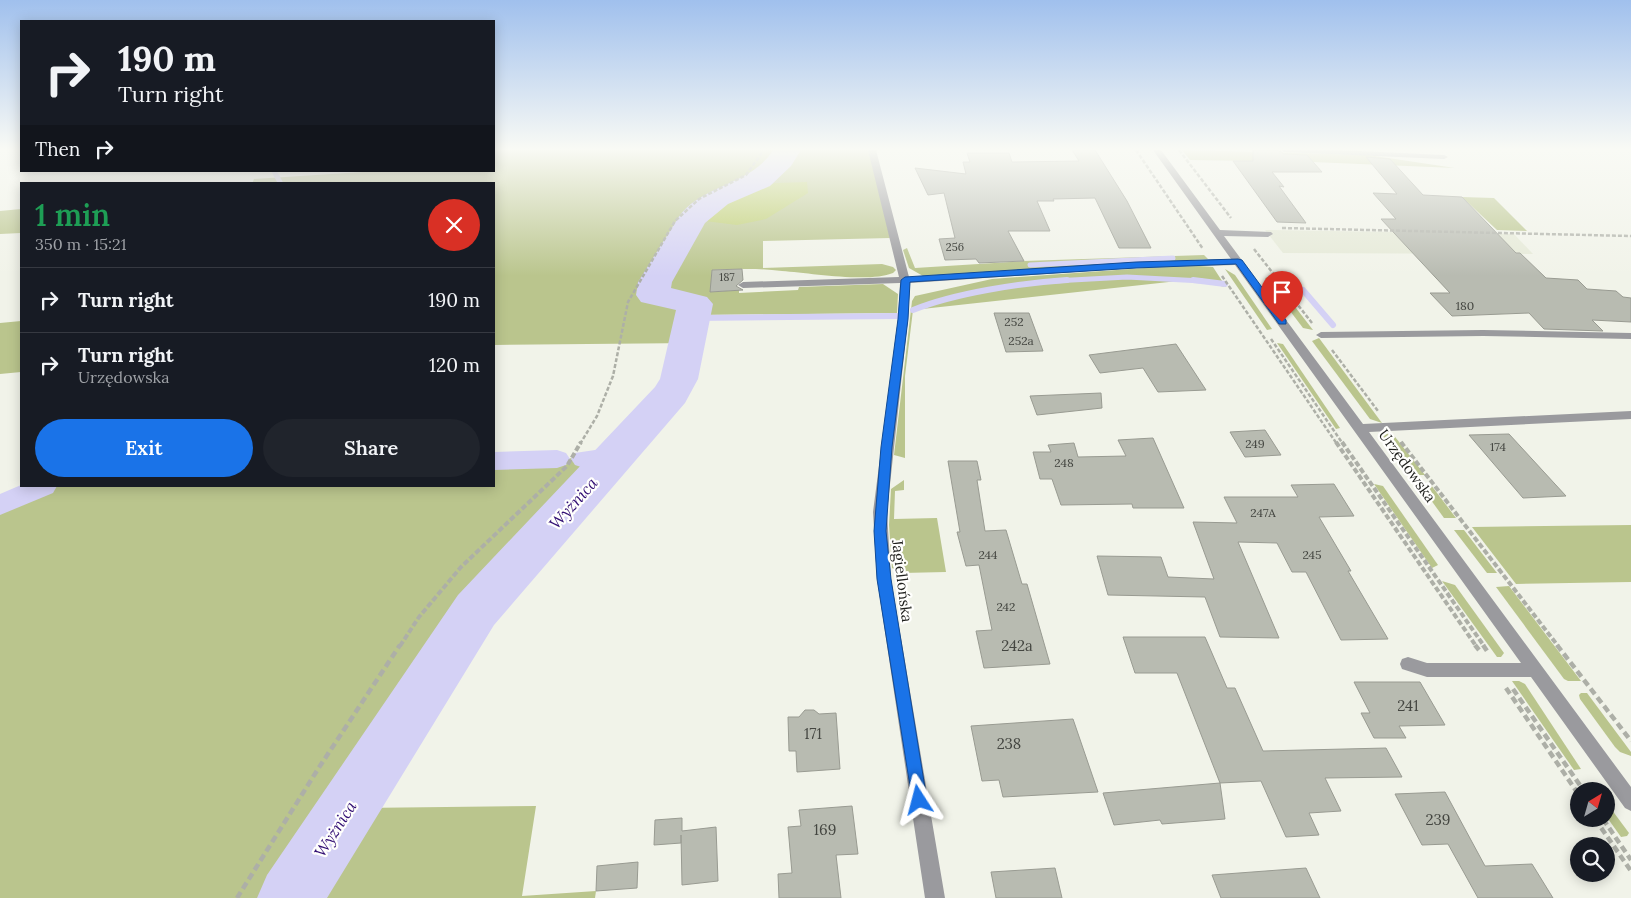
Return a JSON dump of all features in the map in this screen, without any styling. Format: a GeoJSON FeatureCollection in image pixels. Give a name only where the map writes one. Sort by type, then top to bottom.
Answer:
{"type":"FeatureCollection","features":[{"type":"Feature","properties":{"kind":"street","name":"Jagiellońska"},"geometry":{"type":"LineString","coordinates":[[883,192],[905,280],[903,319],[886,447],[880,531],[884,579],[935,898]]}},
{"type":"Feature","properties":{"kind":"street","name":"Urzędowska"},"geometry":{"type":"LineString","coordinates":[[1187,192],[1631,802]]}},
{"type":"Feature","properties":{"kind":"street"},"geometry":{"type":"LineString","coordinates":[[1217,233],[1268,234]]}},
{"type":"Feature","properties":{"kind":"street"},"geometry":{"type":"LineString","coordinates":[[743,285],[905,280],[1136,265],[1238,262]]}},
{"type":"Feature","properties":{"kind":"street"},"geometry":{"type":"LineString","coordinates":[[1321,335],[1483,333],[1631,336]]}},
{"type":"Feature","properties":{"kind":"street"},"geometry":{"type":"LineString","coordinates":[[1359,428],[1631,415]]}},
{"type":"Feature","properties":{"kind":"street"},"geometry":{"type":"LineString","coordinates":[[1417,670],[1535,670]]}},
{"type":"Feature","properties":{"kind":"path"},"geometry":{"type":"LineString","coordinates":[[237,898],[323,761],[419,617],[461,566],[568,466],[597,416],[613,376],[628,302],[675,222],[699,199],[713,192]]}},
{"type":"Feature","properties":{"kind":"path"},"geometry":{"type":"LineString","coordinates":[[1167,192],[1496,670],[1577,782]]}},
{"type":"Feature","properties":{"kind":"path"},"geometry":{"type":"LineString","coordinates":[[1211,192],[1631,741]]}},
{"type":"Feature","properties":{"kind":"path"},"geometry":{"type":"LineString","coordinates":[[1278,228],[1631,236]]}},
{"type":"Feature","properties":{"kind":"path"},"geometry":{"type":"LineString","coordinates":[[1215,262],[1496,670],[1570,782]]}},
{"type":"Feature","properties":{"kind":"path"},"geometry":{"type":"LineString","coordinates":[[1601,828],[1631,871]]}},
{"type":"Feature","properties":{"kind":"path"},"geometry":{"type":"LineString","coordinates":[[1609,828],[1631,860]]}},
{"type":"Feature","properties":{"kind":"shaded area"},"geometry":{"type":"Polygon","coordinates":[[[1265,230],[1514,234],[1533,254],[1283,253],[1265,230]]]}},
{"type":"Feature","properties":{"kind":"green space"},"geometry":{"type":"Polygon","coordinates":[[[495,192],[880,192],[890,238],[763,241],[763,268],[882,264],[893,267],[896,270],[893,273],[882,276],[855,277],[765,269],[712,270],[711,292],[739,290],[739,293],[798,290],[799,287],[883,284],[898,294],[897,313],[701,315],[694,343],[495,345],[495,192]]]}},
{"type":"Feature","properties":{"kind":"green space"},"geometry":{"type":"Polygon","coordinates":[[[753,192],[808,192],[766,219],[737,225],[705,221],[714,208],[753,192]]]}},
{"type":"Feature","properties":{"kind":"green space"},"geometry":{"type":"Polygon","coordinates":[[[1462,197],[1494,198],[1527,231],[1497,230],[1462,197]]]}},
{"type":"Feature","properties":{"kind":"green space"},"geometry":{"type":"Polygon","coordinates":[[[20,209],[20,233],[0,234],[0,211],[20,209]]]}},
{"type":"Feature","properties":{"kind":"green space"},"geometry":{"type":"Polygon","coordinates":[[[907,248],[915,268],[1024,261],[1204,255],[1208,259],[923,276],[909,268],[903,250],[907,248]]]}},
{"type":"Feature","properties":{"kind":"green space"},"geometry":{"type":"Polygon","coordinates":[[[1186,265],[1213,267],[1226,287],[1187,280],[913,310],[905,376],[905,458],[894,455],[912,301],[915,296],[992,279],[1186,265]]]}},
{"type":"Feature","properties":{"kind":"green space"},"geometry":{"type":"Polygon","coordinates":[[[1225,269],[1235,275],[1272,329],[1267,330],[1225,269]]]}},
{"type":"Feature","properties":{"kind":"green space"},"geometry":{"type":"Polygon","coordinates":[[[1272,277],[1313,330],[1303,328],[1265,278],[1272,277]]]}},
{"type":"Feature","properties":{"kind":"green space"},"geometry":{"type":"Polygon","coordinates":[[[20,321],[20,372],[0,374],[0,323],[20,321]]]}},
{"type":"Feature","properties":{"kind":"green space"},"geometry":{"type":"Polygon","coordinates":[[[1319,338],[1382,423],[1370,419],[1312,341],[1319,338]]]}},
{"type":"Feature","properties":{"kind":"green space"},"geometry":{"type":"Polygon","coordinates":[[[1277,343],[1283,344],[1340,428],[1336,429],[1277,343]]]}},
{"type":"Feature","properties":{"kind":"green space"},"geometry":{"type":"Polygon","coordinates":[[[1380,433],[1392,433],[1425,475],[1412,475],[1380,433]]]}},
{"type":"Feature","properties":{"kind":"green space"},"geometry":{"type":"Polygon","coordinates":[[[607,457],[462,615],[278,898],[0,898],[0,505],[42,487],[495,487],[495,461],[607,457]]]}},
{"type":"Feature","properties":{"kind":"green space"},"geometry":{"type":"Polygon","coordinates":[[[904,480],[904,490],[895,491],[894,519],[937,518],[946,572],[902,573],[892,568],[889,525],[891,489],[904,480]]]}},
{"type":"Feature","properties":{"kind":"green space"},"geometry":{"type":"Polygon","coordinates":[[[1374,484],[1383,486],[1438,565],[1432,568],[1374,484]]]}},
{"type":"Feature","properties":{"kind":"green space"},"geometry":{"type":"Polygon","coordinates":[[[1420,485],[1431,485],[1456,518],[1444,518],[1420,485]]]}},
{"type":"Feature","properties":{"kind":"green space"},"geometry":{"type":"Polygon","coordinates":[[[1631,525],[1631,582],[1516,584],[1472,527],[1631,525]]]}},
{"type":"Feature","properties":{"kind":"green space"},"geometry":{"type":"Polygon","coordinates":[[[1454,530],[1464,530],[1497,573],[1487,573],[1454,530]]]}},
{"type":"Feature","properties":{"kind":"green space"},"geometry":{"type":"Polygon","coordinates":[[[1442,581],[1455,585],[1504,653],[1501,657],[1497,657],[1442,581]]]}},
{"type":"Feature","properties":{"kind":"green space"},"geometry":{"type":"Polygon","coordinates":[[[1509,586],[1581,681],[1568,681],[1564,679],[1496,587],[1509,586]]]}},
{"type":"Feature","properties":{"kind":"green space"},"geometry":{"type":"Polygon","coordinates":[[[1512,681],[1519,681],[1525,684],[1581,769],[1574,770],[1512,681]]]}},
{"type":"Feature","properties":{"kind":"green space"},"geometry":{"type":"Polygon","coordinates":[[[1587,693],[1631,752],[1631,756],[1620,752],[1615,747],[1580,699],[1579,695],[1587,693]]]}},
{"type":"Feature","properties":{"kind":"green space"},"geometry":{"type":"Polygon","coordinates":[[[536,806],[522,896],[596,891],[595,898],[303,898],[360,808],[536,806]]]}},
{"type":"Feature","properties":{"kind":"green space"},"geometry":{"type":"Polygon","coordinates":[[[1615,814],[1629,833],[1627,836],[1621,837],[1615,828],[1615,814]]]}},
{"type":"Feature","properties":{"kind":"building"},"geometry":{"type":"Polygon","coordinates":[[[927,192],[1121,192],[1151,248],[1119,248],[1095,198],[1053,199],[1054,201],[1037,201],[1050,231],[1008,231],[1024,261],[979,263],[976,259],[945,260],[939,239],[955,238],[944,193],[928,195],[927,192]]]}},
{"type":"Feature","properties":{"kind":"building"},"geometry":{"type":"Polygon","coordinates":[[[1255,192],[1283,192],[1306,223],[1277,222],[1255,192]]]}},
{"type":"Feature","properties":{"kind":"building"},"geometry":{"type":"Polygon","coordinates":[[[1395,192],[1420,192],[1423,195],[1462,197],[1516,253],[1520,253],[1546,278],[1578,280],[1587,289],[1616,291],[1623,297],[1631,298],[1631,322],[1592,320],[1603,331],[1544,329],[1529,313],[1452,316],[1430,293],[1450,293],[1381,219],[1396,219],[1373,193],[1397,194],[1395,192]]]}},
{"type":"Feature","properties":{"kind":"building"},"geometry":{"type":"Polygon","coordinates":[[[742,269],[743,280],[736,286],[743,290],[710,292],[712,270],[742,269]]]}},
{"type":"Feature","properties":{"kind":"building"},"geometry":{"type":"Polygon","coordinates":[[[994,313],[1029,313],[1043,351],[1006,352],[994,313]]]}},
{"type":"Feature","properties":{"kind":"building"},"geometry":{"type":"Polygon","coordinates":[[[1176,344],[1206,390],[1158,392],[1143,368],[1100,373],[1089,355],[1176,344]]]}},
{"type":"Feature","properties":{"kind":"building"},"geometry":{"type":"Polygon","coordinates":[[[1101,393],[1102,408],[1037,415],[1030,396],[1101,393]]]}},
{"type":"Feature","properties":{"kind":"building"},"geometry":{"type":"Polygon","coordinates":[[[1265,430],[1281,455],[1245,457],[1230,432],[1265,430]]]}},
{"type":"Feature","properties":{"kind":"building"},"geometry":{"type":"Polygon","coordinates":[[[1509,434],[1566,496],[1523,498],[1469,435],[1509,434]]]}},
{"type":"Feature","properties":{"kind":"building"},"geometry":{"type":"Polygon","coordinates":[[[1153,438],[1184,508],[1133,508],[1132,504],[1061,505],[1052,479],[1040,479],[1033,452],[1051,452],[1048,445],[1074,443],[1078,457],[1126,456],[1118,440],[1153,438]]]}},
{"type":"Feature","properties":{"kind":"building"},"geometry":{"type":"Polygon","coordinates":[[[948,461],[977,461],[981,480],[977,480],[985,531],[1006,530],[1022,584],[1027,584],[1050,664],[984,668],[976,631],[992,630],[979,565],[966,566],[957,532],[960,532],[948,461]]]}},
{"type":"Feature","properties":{"kind":"building"},"geometry":{"type":"Polygon","coordinates":[[[1334,484],[1354,516],[1319,517],[1388,639],[1341,640],[1306,572],[1292,572],[1277,543],[1238,542],[1279,638],[1220,637],[1205,597],[1108,595],[1097,556],[1161,557],[1168,577],[1214,579],[1193,522],[1237,523],[1224,497],[1298,497],[1291,485],[1334,484]]]}},
{"type":"Feature","properties":{"kind":"building"},"geometry":{"type":"Polygon","coordinates":[[[1123,637],[1205,637],[1227,688],[1235,688],[1263,751],[1386,748],[1402,777],[1325,778],[1341,811],[1309,813],[1319,835],[1286,837],[1261,781],[1220,783],[1177,673],[1135,673],[1123,637]]]}},
{"type":"Feature","properties":{"kind":"building"},"geometry":{"type":"Polygon","coordinates":[[[1354,682],[1420,682],[1445,725],[1399,726],[1406,738],[1374,738],[1361,713],[1370,713],[1354,682]]]}},
{"type":"Feature","properties":{"kind":"building"},"geometry":{"type":"Polygon","coordinates":[[[805,710],[814,710],[819,714],[836,713],[840,769],[797,772],[796,751],[789,751],[788,717],[799,717],[805,710]]]}},
{"type":"Feature","properties":{"kind":"building"},"geometry":{"type":"Polygon","coordinates":[[[1073,719],[1098,792],[1003,797],[999,780],[982,781],[971,726],[1073,719]]]}},
{"type":"Feature","properties":{"kind":"building"},"geometry":{"type":"Polygon","coordinates":[[[1220,783],[1225,819],[1162,824],[1160,820],[1114,825],[1103,793],[1220,783]]]}},
{"type":"Feature","properties":{"kind":"building"},"geometry":{"type":"Polygon","coordinates":[[[1445,792],[1485,866],[1532,864],[1553,898],[1478,898],[1448,844],[1422,845],[1395,794],[1445,792]]]}},
{"type":"Feature","properties":{"kind":"building"},"geometry":{"type":"Polygon","coordinates":[[[852,806],[858,854],[836,855],[841,898],[779,898],[778,874],[792,873],[788,827],[801,826],[799,810],[852,806]]]}},
{"type":"Feature","properties":{"kind":"building"},"geometry":{"type":"Polygon","coordinates":[[[682,818],[682,831],[716,827],[718,881],[682,885],[681,835],[681,843],[654,845],[655,820],[682,818]]]}},
{"type":"Feature","properties":{"kind":"building"},"geometry":{"type":"Polygon","coordinates":[[[638,862],[637,888],[596,891],[597,866],[638,862]]]}},
{"type":"Feature","properties":{"kind":"building"},"geometry":{"type":"Polygon","coordinates":[[[1055,868],[1062,898],[996,898],[991,872],[1055,868]]]}},
{"type":"Feature","properties":{"kind":"building"},"geometry":{"type":"Polygon","coordinates":[[[1306,868],[1320,898],[1221,898],[1212,875],[1306,868]]]}},
{"type":"Feature","properties":{"kind":"waterway","name":"Wyżnica"},"geometry":{"type":"LineString","coordinates":[[290,898],[476,610],[671,394],[679,379],[695,304],[653,295],[655,282],[693,218],[718,198],[732,192]]}},
{"type":"Feature","properties":{"kind":"waterway"},"geometry":{"type":"LineString","coordinates":[[1030,265],[1173,258]]}},
{"type":"Feature","properties":{"kind":"waterway"},"geometry":{"type":"LineString","coordinates":[[1061,281],[1127,277],[1200,281]]}},
{"type":"Feature","properties":{"kind":"waterway"},"geometry":{"type":"LineString","coordinates":[[1061,281],[1067,280]]}},
{"type":"Feature","properties":{"kind":"waterway"},"geometry":{"type":"LineString","coordinates":[[1193,280],[1200,281]]}},
{"type":"Feature","properties":{"kind":"waterway"},"geometry":{"type":"LineString","coordinates":[[1054,281],[1061,281]]}},
{"type":"Feature","properties":{"kind":"waterway"},"geometry":{"type":"LineString","coordinates":[[913,310],[948,299],[988,290],[1061,281]]}},
{"type":"Feature","properties":{"kind":"waterway"},"geometry":{"type":"LineString","coordinates":[[1200,281],[1225,284]]}},
{"type":"Feature","properties":{"kind":"waterway"},"geometry":{"type":"LineString","coordinates":[[1296,288],[1303,290],[1333,325]]}},
{"type":"Feature","properties":{"kind":"waterway"},"geometry":{"type":"LineString","coordinates":[[693,318],[897,316]]}},
{"type":"Feature","properties":{"kind":"waterway"},"geometry":{"type":"LineString","coordinates":[[584,459],[615,456]]}},
{"type":"Feature","properties":{"kind":"waterway"},"geometry":{"type":"LineString","coordinates":[[495,461],[557,459]]}},
{"type":"Feature","properties":{"kind":"waterway"},"geometry":{"type":"LineString","coordinates":[[0,505],[42,487]]}},
{"type":"Feature","properties":{"kind":"route"},"geometry":{"type":"LineString","coordinates":[[919,800],[884,579],[880,531],[886,447],[898,365],[905,280],[1136,265],[1238,262],[1282,322]]}}]}
